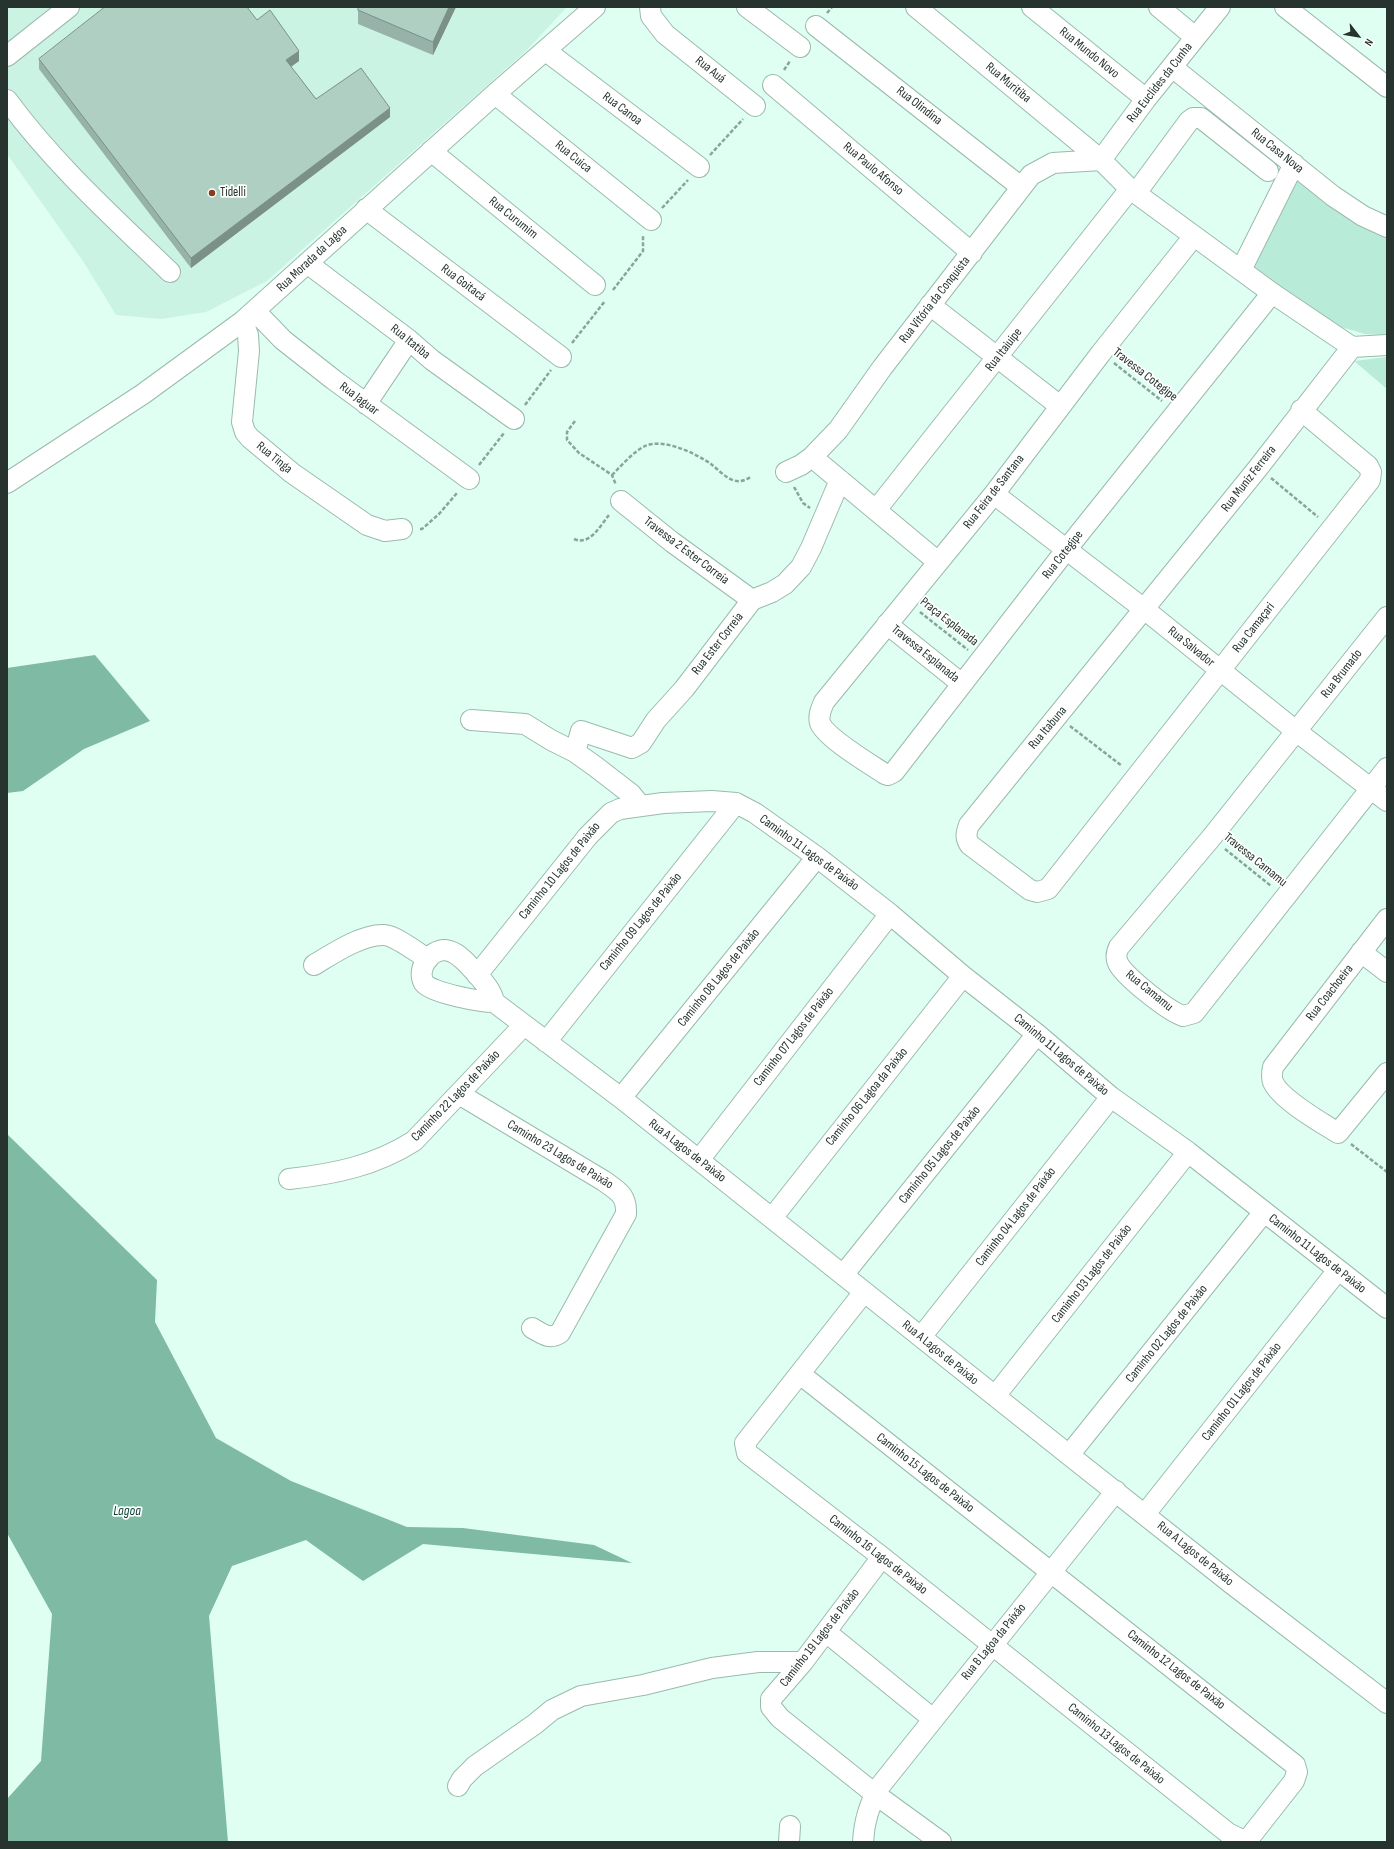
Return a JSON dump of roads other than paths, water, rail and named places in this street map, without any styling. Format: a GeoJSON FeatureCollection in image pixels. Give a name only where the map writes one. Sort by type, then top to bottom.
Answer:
{"type":"FeatureCollection","features":[{"type":"Feature","properties":{"kind":"street"},"geometry":{"type":"LineString","coordinates":[[7,56],[69,7]]}},
{"type":"Feature","properties":{"kind":"street","name":"Rua Auá"},"geometry":{"type":"LineString","coordinates":[[650,7],[651,16],[665,34],[755,106]]}},
{"type":"Feature","properties":{"kind":"street"},"geometry":{"type":"LineString","coordinates":[[747,7],[800,47]]}},
{"type":"Feature","properties":{"kind":"street","name":"Rua Muritiba"},"geometry":{"type":"LineString","coordinates":[[916,7],[1101,160]]}},
{"type":"Feature","properties":{"kind":"street","name":"Rua Mundo Novo"},"geometry":{"type":"LineString","coordinates":[[1032,7],[1146,99]]}},
{"type":"Feature","properties":{"kind":"street"},"geometry":{"type":"LineString","coordinates":[[1159,7],[1195,37]]}},
{"type":"Feature","properties":{"kind":"street","name":"Rua Euclides da Cunha"},"geometry":{"type":"LineString","coordinates":[[1101,160],[1146,99],[1220,7]]}},
{"type":"Feature","properties":{"kind":"street"},"geometry":{"type":"LineString","coordinates":[[1285,7],[1387,87]]}},
{"type":"Feature","properties":{"kind":"street","name":"Rua Morada da Lagoa"},"geometry":{"type":"LineString","coordinates":[[7,483],[142,394],[249,316],[431,151],[546,51],[584,10]]}},
{"type":"Feature","properties":{"kind":"street","name":"Rua Olindina"},"geometry":{"type":"LineString","coordinates":[[816,26],[1021,187]]}},
{"type":"Feature","properties":{"kind":"street","name":"Rua Canoa"},"geometry":{"type":"LineString","coordinates":[[546,51],[699,167]]}},
{"type":"Feature","properties":{"kind":"street","name":"Rua Casa Nova"},"geometry":{"type":"LineString","coordinates":[[1172,67],[1333,196],[1363,216],[1387,227]]}},
{"type":"Feature","properties":{"kind":"street","name":"Rua Paulo Afonso"},"geometry":{"type":"LineString","coordinates":[[773,85],[972,253]]}},
{"type":"Feature","properties":{"kind":"street","name":"Rua Cuica"},"geometry":{"type":"LineString","coordinates":[[495,94],[651,220]]}},
{"type":"Feature","properties":{"kind":"street"},"geometry":{"type":"LineString","coordinates":[[7,100],[35,136],[94,199],[170,272]]}},
{"type":"Feature","properties":{"kind":"street","name":"Rua Itaiuipe"},"geometry":{"type":"LineString","coordinates":[[876,510],[1188,121],[1193,118],[1201,118],[1268,171]]}},
{"type":"Feature","properties":{"kind":"street","name":"Rua Curumim"},"geometry":{"type":"LineString","coordinates":[[431,151],[595,285]]}},
{"type":"Feature","properties":{"kind":"street"},"geometry":{"type":"LineString","coordinates":[[1101,160],[1133,191],[1272,293],[1352,347],[1387,345]]}},
{"type":"Feature","properties":{"kind":"street","name":"Rua Vitória da Conquista"},"geometry":{"type":"LineString","coordinates":[[786,472],[801,465],[812,457],[838,430],[882,368],[1031,175],[1053,162],[1101,160]]}},
{"type":"Feature","properties":{"kind":"street"},"geometry":{"type":"LineString","coordinates":[[1242,270],[1294,164]]}},
{"type":"Feature","properties":{"kind":"street","name":"Rua Goitacá"},"geometry":{"type":"LineString","coordinates":[[366,209],[561,357]]}},
{"type":"Feature","properties":{"kind":"street","name":"Rua Feira de Santana"},"geometry":{"type":"LineString","coordinates":[[844,746],[827,732],[821,724],[819,716],[824,702],[994,494],[1101,353],[1194,236]]}},
{"type":"Feature","properties":{"kind":"street","name":"Rua Itatiba"},"geometry":{"type":"LineString","coordinates":[[307,263],[409,340],[432,360],[514,419]]}},
{"type":"Feature","properties":{"kind":"street","name":"Rua Cotegipe"},"geometry":{"type":"LineString","coordinates":[[844,746],[885,774],[891,774],[1066,550],[1272,293]]}},
{"type":"Feature","properties":{"kind":"street"},"geometry":{"type":"LineString","coordinates":[[930,305],[1060,406]]}},
{"type":"Feature","properties":{"kind":"street","name":"Rua Jaguar"},"geometry":{"type":"LineString","coordinates":[[249,316],[469,479]]}},
{"type":"Feature","properties":{"kind":"street","name":"Rua Tinga"},"geometry":{"type":"LineString","coordinates":[[249,316],[249,351],[242,422],[245,432],[250,438],[292,473],[367,525],[385,531],[402,529]]}},
{"type":"Feature","properties":{"kind":"street"},"geometry":{"type":"LineString","coordinates":[[366,404],[409,340]]}},
{"type":"Feature","properties":{"kind":"street","name":"Rua Muniz Ferreira"},"geometry":{"type":"LineString","coordinates":[[1144,609],[1258,468],[1301,410],[1352,347]]}},
{"type":"Feature","properties":{"kind":"street","name":"Rua Camaçari"},"geometry":{"type":"LineString","coordinates":[[975,849],[1025,886],[1037,892],[1048,889],[1368,483],[1371,476],[1370,469],[1301,410]]}},
{"type":"Feature","properties":{"kind":"street"},"geometry":{"type":"LineString","coordinates":[[812,457],[938,562]]}},
{"type":"Feature","properties":{"kind":"street","name":"Rua Ester Correia"},"geometry":{"type":"LineString","coordinates":[[575,752],[582,731],[632,748],[639,746],[656,720],[684,689],[752,600],[772,592],[785,584],[793,576],[807,557],[840,480]]}},
{"type":"Feature","properties":{"kind":"street","name":"Rua Salvador"},"geometry":{"type":"LineString","coordinates":[[994,494],[1144,609],[1296,731],[1387,801]]}},
{"type":"Feature","properties":{"kind":"street","name":"Travessa 2 Ester Correia"},"geometry":{"type":"LineString","coordinates":[[622,501],[672,542],[752,600]]}},
{"type":"Feature","properties":{"kind":"street","name":"Rua Itabuna"},"geometry":{"type":"LineString","coordinates":[[975,849],[967,841],[966,834],[969,825],[1144,609]]}},
{"type":"Feature","properties":{"kind":"street","name":"Rua Brumado"},"geometry":{"type":"LineString","coordinates":[[1296,731],[1387,617]]}},
{"type":"Feature","properties":{"kind":"street","name":"Travessa Esplanada"},"geometry":{"type":"LineString","coordinates":[[887,624],[962,684]]}},
{"type":"Feature","properties":{"kind":"street"},"geometry":{"type":"LineString","coordinates":[[471,720],[521,722],[550,740],[575,752],[631,794],[640,805]]}},
{"type":"Feature","properties":{"kind":"street","name":"Rua Camamu"},"geometry":{"type":"LineString","coordinates":[[1296,731],[1211,838],[1119,947],[1116,957],[1118,964],[1130,978],[1179,1015],[1187,1016],[1194,1013],[1286,898],[1370,788]]}},
{"type":"Feature","properties":{"kind":"street"},"geometry":{"type":"LineString","coordinates":[[1370,788],[1387,768]]}},
{"type":"Feature","properties":{"kind":"street","name":"Caminho 10 Lagos de Paixão"},"geometry":{"type":"LineString","coordinates":[[477,975],[598,824],[611,813],[620,809],[640,805],[712,801],[736,803]]}},
{"type":"Feature","properties":{"kind":"street","name":"Caminho 11 Lagos de Paixão"},"geometry":{"type":"LineString","coordinates":[[736,803],[755,813],[817,857],[890,914],[963,976],[1037,1034],[1111,1097],[1188,1152],[1387,1308]]}},
{"type":"Feature","properties":{"kind":"street","name":"Caminho 09 Lagos de Paixão"},"geometry":{"type":"LineString","coordinates":[[546,1042],[736,803]]}},
{"type":"Feature","properties":{"kind":"street","name":"Caminho 08 Lagos de Paixão"},"geometry":{"type":"LineString","coordinates":[[622,1098],[817,857]]}},
{"type":"Feature","properties":{"kind":"street","name":"Caminho 07 Lagos de Paixão"},"geometry":{"type":"LineString","coordinates":[[699,1160],[890,914]]}},
{"type":"Feature","properties":{"kind":"street","name":"Rua Coachoeira"},"geometry":{"type":"LineString","coordinates":[[1387,919],[1273,1066],[1272,1074],[1273,1082],[1278,1089],[1295,1104],[1338,1133],[1387,1073]]}},
{"type":"Feature","properties":{"kind":"street"},"geometry":{"type":"LineString","coordinates":[[314,966],[338,950],[369,937],[385,935],[394,938],[428,959]]}},
{"type":"Feature","properties":{"kind":"street","name":"Rua A Lagos de Paixão"},"geometry":{"type":"LineString","coordinates":[[494,1002],[489,990],[470,966],[454,953],[445,950],[437,951],[428,959],[422,969],[421,977],[428,987],[443,993],[494,1002],[622,1098],[1069,1456],[1387,1703]]}},
{"type":"Feature","properties":{"kind":"street"},"geometry":{"type":"LineString","coordinates":[[1362,952],[1387,972]]}},
{"type":"Feature","properties":{"kind":"street","name":"Caminho 06 Lagoa da Paixão"},"geometry":{"type":"LineString","coordinates":[[772,1218],[963,976]]}},
{"type":"Feature","properties":{"kind":"street","name":"Caminho 22 Lagos de Paixão"},"geometry":{"type":"LineString","coordinates":[[289,1180],[318,1176],[363,1165],[393,1154],[414,1141],[524,1025]]}},
{"type":"Feature","properties":{"kind":"street","name":"Caminho 05 Lagos de Paixão"},"geometry":{"type":"LineString","coordinates":[[843,1275],[1037,1034]]}},
{"type":"Feature","properties":{"kind":"street","name":"Caminho 23 Lagos de Paixão"},"geometry":{"type":"LineString","coordinates":[[459,1094],[604,1181],[618,1191],[626,1204],[626,1214],[560,1333],[554,1337],[548,1337],[532,1328]]}},
{"type":"Feature","properties":{"kind":"street","name":"Caminho 04 Lagos de Paixão"},"geometry":{"type":"LineString","coordinates":[[921,1336],[1111,1097]]}},
{"type":"Feature","properties":{"kind":"street","name":"Caminho 03 Lagos de Paixão"},"geometry":{"type":"LineString","coordinates":[[995,1396],[1188,1152]]}},
{"type":"Feature","properties":{"kind":"street","name":"Caminho 02 Lagos de Paixão"},"geometry":{"type":"LineString","coordinates":[[1069,1456],[1264,1212]]}},
{"type":"Feature","properties":{"kind":"street","name":"Caminho 01 Lagos de Paixão"},"geometry":{"type":"LineString","coordinates":[[1145,1514],[1338,1270]]}},
{"type":"Feature","properties":{"kind":"street","name":"Caminho 16 Lagos de Paixão"},"geometry":{"type":"LineString","coordinates":[[864,1292],[745,1443],[747,1453],[992,1644]]}},
{"type":"Feature","properties":{"kind":"street","name":"Caminho 15 Lagos de Paixão"},"geometry":{"type":"LineString","coordinates":[[800,1374],[1051,1572]]}},
{"type":"Feature","properties":{"kind":"street","name":"Rua B Lagoa da Paixão"},"geometry":{"type":"LineString","coordinates":[[862,1842],[866,1818],[875,1794],[933,1718],[1116,1491]]}},
{"type":"Feature","properties":{"kind":"street","name":"Caminho 19 Lagos de Paixão"},"geometry":{"type":"LineString","coordinates":[[875,1794],[780,1718],[772,1709],[771,1699],[803,1662],[882,1557]]}},
{"type":"Feature","properties":{"kind":"street","name":"Caminho 12 Lagos de Paixão"},"geometry":{"type":"LineString","coordinates":[[1051,1572],[1295,1765],[1297,1772],[1294,1781],[1250,1837],[1242,1840]]}},
{"type":"Feature","properties":{"kind":"street"},"geometry":{"type":"LineString","coordinates":[[826,1632],[933,1718]]}},
{"type":"Feature","properties":{"kind":"street","name":"Caminho 13 Lagos de Paixão"},"geometry":{"type":"LineString","coordinates":[[992,1644],[1222,1828],[1234,1837],[1242,1840]]}},
{"type":"Feature","properties":{"kind":"street"},"geometry":{"type":"LineString","coordinates":[[458,1786],[462,1779],[481,1762],[535,1724],[552,1710],[581,1696],[643,1685],[712,1668],[758,1662],[803,1662]]}},
{"type":"Feature","properties":{"kind":"street"},"geometry":{"type":"LineString","coordinates":[[875,1794],[941,1842]]}},
{"type":"Feature","properties":{"kind":"water"},"geometry":{"type":"Polygon","coordinates":[[[95,655],[150,721],[84,749],[23,791],[7,793],[7,668],[95,655]]]}},
{"type":"Feature","properties":{"kind":"water","name":"Lagoa"},"geometry":{"type":"Polygon","coordinates":[[[7,1134],[157,1280],[155,1322],[216,1438],[291,1481],[407,1527],[463,1528],[594,1545],[632,1563],[423,1544],[363,1581],[306,1540],[232,1566],[209,1616],[228,1842],[7,1842],[7,1799],[41,1761],[52,1614],[7,1533],[7,1134]]]}},
{"type":"Feature","properties":{"kind":"place","name":"Tidelli"},"geometry":{"type":"Point","coordinates":[212,193]}}]}
